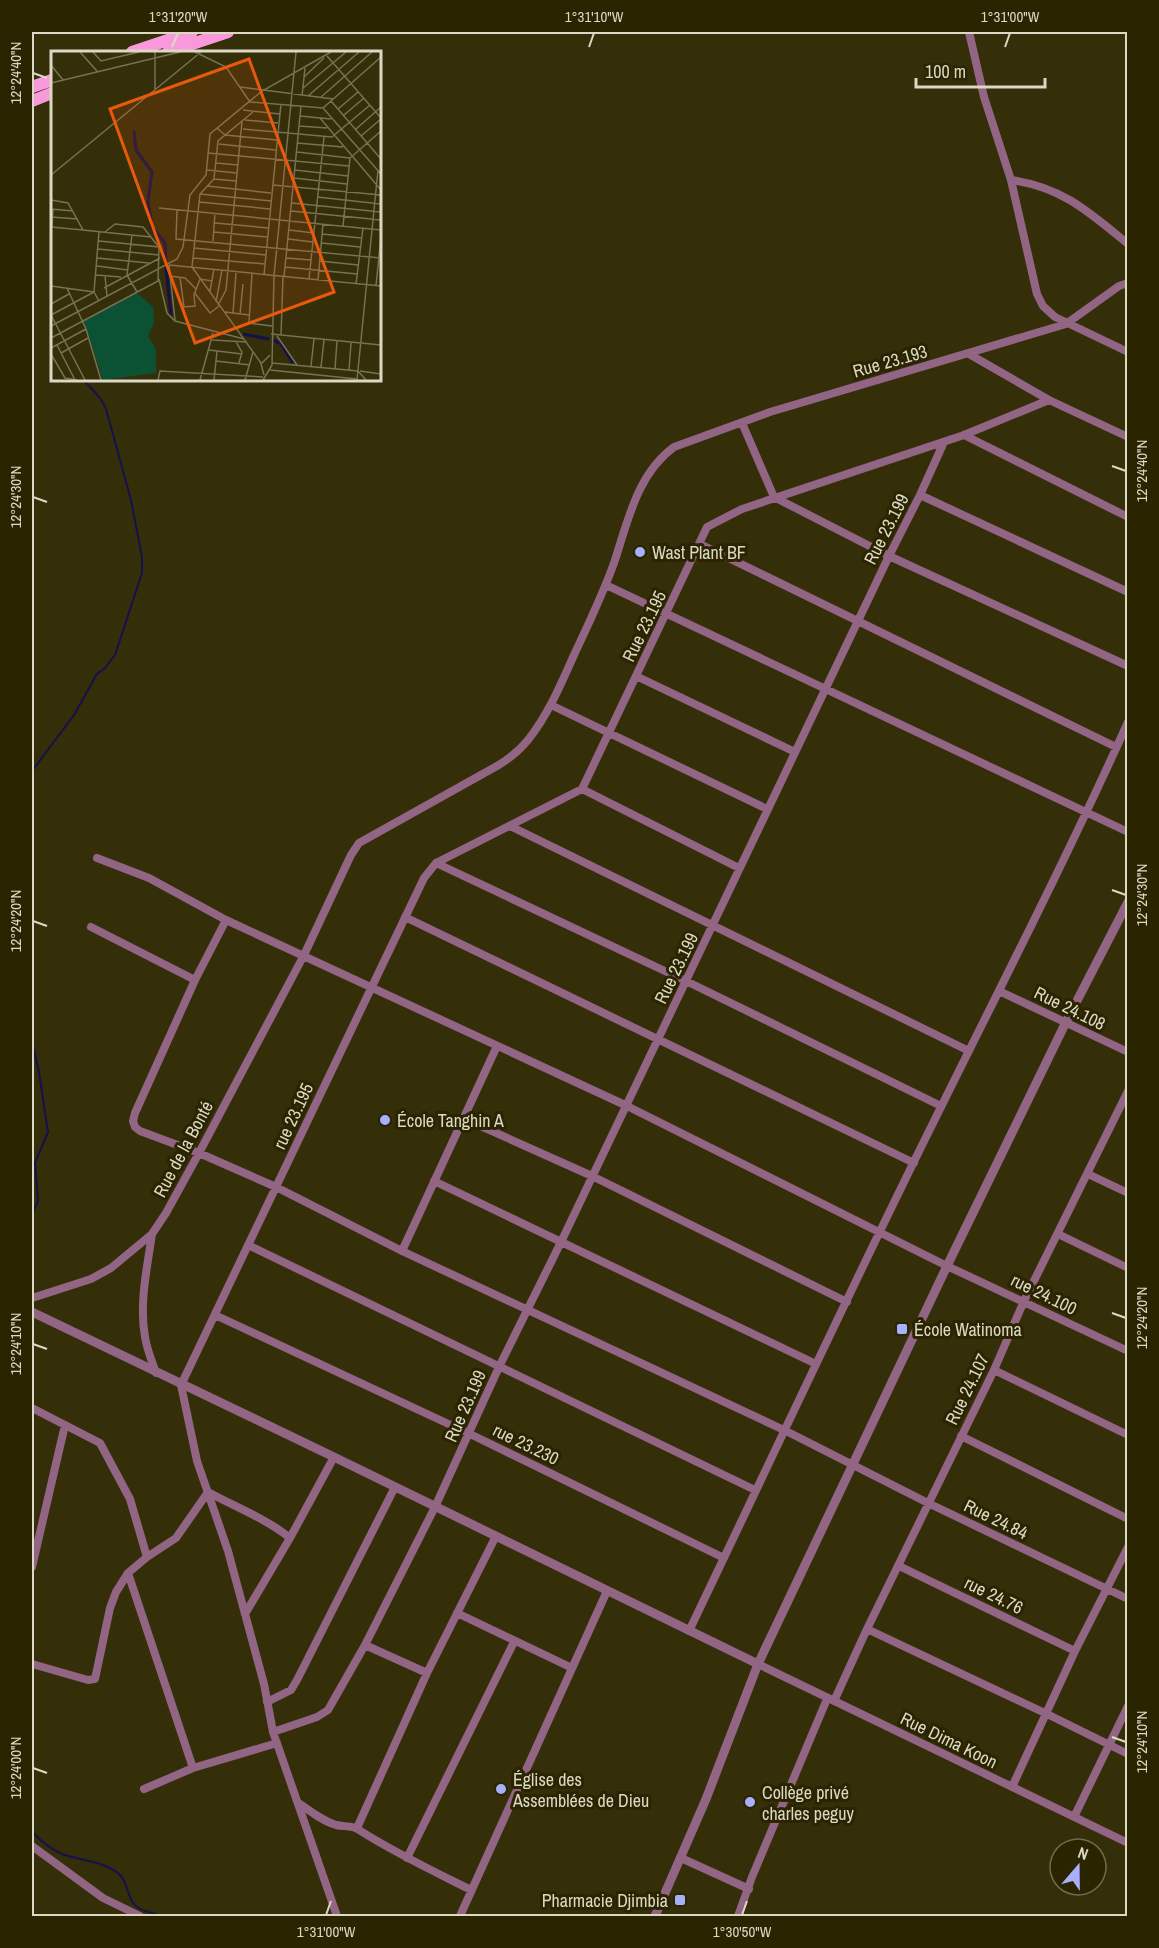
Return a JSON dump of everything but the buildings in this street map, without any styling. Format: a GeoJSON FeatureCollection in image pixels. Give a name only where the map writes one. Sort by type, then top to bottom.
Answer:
{"type":"FeatureCollection","features":[{"type":"Feature","properties":{"kind":"main road"},"geometry":{"type":"LineString","coordinates":[[135,51],[192,32]]}},
{"type":"Feature","properties":{"kind":"main road"},"geometry":{"type":"LineString","coordinates":[[171,51],[228,32]]}},
{"type":"Feature","properties":{"kind":"main road"},"geometry":{"type":"LineString","coordinates":[[32,87],[51,80]]}},
{"type":"Feature","properties":{"kind":"main road"},"geometry":{"type":"LineString","coordinates":[[32,101],[51,93]]}},
{"type":"Feature","properties":{"kind":"street"},"geometry":{"type":"LineString","coordinates":[[969,32],[984,98],[1011,180],[1037,294],[1044,306],[1055,317],[1128,352]]}},
{"type":"Feature","properties":{"kind":"street"},"geometry":{"type":"LineString","coordinates":[[1011,180],[1032,183],[1068,198],[1128,244]]}},
{"type":"Feature","properties":{"kind":"street","name":"Rue 23.193"},"geometry":{"type":"LineString","coordinates":[[551,705],[606,585],[644,479],[657,462],[674,447],[770,412],[1066,324],[1119,286],[1128,283]]}},
{"type":"Feature","properties":{"kind":"street"},"geometry":{"type":"LineString","coordinates":[[969,354],[1048,400],[1128,437]]}},
{"type":"Feature","properties":{"kind":"street","name":"Rue 23.195"},"geometry":{"type":"LineString","coordinates":[[582,789],[707,526],[742,508],[964,435],[1048,400]]}},
{"type":"Feature","properties":{"kind":"street"},"geometry":{"type":"LineString","coordinates":[[742,423],[774,497],[889,556],[1128,666]]}},
{"type":"Feature","properties":{"kind":"street"},"geometry":{"type":"LineString","coordinates":[[964,435],[1128,517]]}},
{"type":"Feature","properties":{"kind":"street","name":"Rue 23.199"},"geometry":{"type":"LineString","coordinates":[[273,1732],[317,1717],[328,1710],[365,1645],[435,1507],[499,1367],[944,442]]}},
{"type":"Feature","properties":{"kind":"street"},"geometry":{"type":"LineString","coordinates":[[920,495],[1128,592]]}},
{"type":"Feature","properties":{"kind":"street"},"geometry":{"type":"LineString","coordinates":[[700,544],[1116,747]]}},
{"type":"Feature","properties":{"kind":"street"},"geometry":{"type":"LineString","coordinates":[[606,585],[1128,832]]}},
{"type":"Feature","properties":{"kind":"street"},"geometry":{"type":"LineString","coordinates":[[636,676],[795,752]]}},
{"type":"Feature","properties":{"kind":"street"},"geometry":{"type":"LineString","coordinates":[[551,705],[767,809]]}},
{"type":"Feature","properties":{"kind":"street","name":"Rue de la Bonté"},"geometry":{"type":"LineString","coordinates":[[32,1298],[91,1279],[111,1268],[152,1234],[166,1214],[199,1154],[303,955],[342,871],[359,843],[514,755],[529,740],[551,705]]}},
{"type":"Feature","properties":{"kind":"street"},"geometry":{"type":"LineString","coordinates":[[689,1631],[755,1490],[786,1431],[816,1364],[1128,722]]}},
{"type":"Feature","properties":{"kind":"street"},"geometry":{"type":"LineString","coordinates":[[436,863],[582,789],[739,868]]}},
{"type":"Feature","properties":{"kind":"street"},"geometry":{"type":"LineString","coordinates":[[510,826],[969,1051]]}},
{"type":"Feature","properties":{"kind":"street","name":"rue 24.100"},"geometry":{"type":"LineString","coordinates":[[97,858],[149,878],[226,920],[625,1105],[947,1266],[1128,1351]]}},
{"type":"Feature","properties":{"kind":"street"},"geometry":{"type":"LineString","coordinates":[[436,863],[686,981],[941,1106]]}},
{"type":"Feature","properties":{"kind":"street","name":"rue 23.195"},"geometry":{"type":"LineString","coordinates":[[182,1385],[405,917],[424,878],[436,863]]}},
{"type":"Feature","properties":{"kind":"street"},"geometry":{"type":"LineString","coordinates":[[655,1917],[759,1664],[947,1266],[1066,1022],[1128,902]]}},
{"type":"Feature","properties":{"kind":"street"},"geometry":{"type":"LineString","coordinates":[[405,917],[657,1041],[914,1163]]}},
{"type":"Feature","properties":{"kind":"street"},"geometry":{"type":"LineString","coordinates":[[91,927],[195,980],[226,920]]}},
{"type":"Feature","properties":{"kind":"street","name":"Rue 24.84"},"geometry":{"type":"LineString","coordinates":[[195,980],[133,1121],[135,1127],[140,1131],[276,1187],[402,1251],[786,1431],[928,1503],[1128,1599]]}},
{"type":"Feature","properties":{"kind":"street","name":"Rue 24.108"},"geometry":{"type":"LineString","coordinates":[[999,991],[1128,1052]]}},
{"type":"Feature","properties":{"kind":"street"},"geometry":{"type":"LineString","coordinates":[[402,1251],[497,1046]]}},
{"type":"Feature","properties":{"kind":"street","name":"Rue 24.107"},"geometry":{"type":"LineString","coordinates":[[738,1917],[831,1700],[899,1566],[994,1370],[1024,1301],[1128,1091]]}},
{"type":"Feature","properties":{"kind":"street"},"geometry":{"type":"LineString","coordinates":[[465,1119],[592,1176],[847,1302]]}},
{"type":"Feature","properties":{"kind":"street"},"geometry":{"type":"LineString","coordinates":[[1088,1174],[1128,1193]]}},
{"type":"Feature","properties":{"kind":"street"},"geometry":{"type":"LineString","coordinates":[[434,1181],[816,1364]]}},
{"type":"Feature","properties":{"kind":"street"},"geometry":{"type":"LineString","coordinates":[[152,1234],[143,1302],[143,1320],[148,1351],[156,1373]]}},
{"type":"Feature","properties":{"kind":"street"},"geometry":{"type":"LineString","coordinates":[[1058,1234],[1128,1268]]}},
{"type":"Feature","properties":{"kind":"street"},"geometry":{"type":"LineString","coordinates":[[248,1245],[755,1490]]}},
{"type":"Feature","properties":{"kind":"street"},"geometry":{"type":"LineString","coordinates":[[32,1312],[759,1664]]}},
{"type":"Feature","properties":{"kind":"street","name":"rue 23.230"},"geometry":{"type":"LineString","coordinates":[[215,1315],[470,1434],[724,1558]]}},
{"type":"Feature","properties":{"kind":"street"},"geometry":{"type":"LineString","coordinates":[[994,1370],[1128,1435]]}},
{"type":"Feature","properties":{"kind":"street"},"geometry":{"type":"LineString","coordinates":[[182,1385],[197,1461],[228,1551],[264,1684],[273,1732],[337,1917]]}},
{"type":"Feature","properties":{"kind":"street"},"geometry":{"type":"LineString","coordinates":[[32,1408],[94,1439],[104,1449],[130,1499],[147,1557]]}},
{"type":"Feature","properties":{"kind":"street"},"geometry":{"type":"LineString","coordinates":[[32,1567],[65,1425]]}},
{"type":"Feature","properties":{"kind":"street"},"geometry":{"type":"LineString","coordinates":[[961,1436],[1128,1519]]}},
{"type":"Feature","properties":{"kind":"street"},"geometry":{"type":"LineString","coordinates":[[245,1614],[334,1457]]}},
{"type":"Feature","properties":{"kind":"street"},"geometry":{"type":"LineString","coordinates":[[267,1702],[291,1690],[297,1680],[395,1487]]}},
{"type":"Feature","properties":{"kind":"street"},"geometry":{"type":"LineString","coordinates":[[208,1492],[279,1528],[290,1538]]}},
{"type":"Feature","properties":{"kind":"street"},"geometry":{"type":"LineString","coordinates":[[32,1664],[88,1680],[95,1679],[110,1608],[116,1592],[129,1574],[147,1557],[176,1538],[208,1492]]}},
{"type":"Feature","properties":{"kind":"street"},"geometry":{"type":"LineString","coordinates":[[357,1828],[427,1673],[495,1536]]}},
{"type":"Feature","properties":{"kind":"street"},"geometry":{"type":"LineString","coordinates":[[1012,1787],[1075,1651],[1128,1547]]}},
{"type":"Feature","properties":{"kind":"street","name":"rue 24.76"},"geometry":{"type":"LineString","coordinates":[[899,1566],[1075,1651]]}},
{"type":"Feature","properties":{"kind":"street"},"geometry":{"type":"LineString","coordinates":[[129,1574],[193,1768]]}},
{"type":"Feature","properties":{"kind":"street"},"geometry":{"type":"LineString","coordinates":[[460,1917],[607,1591]]}},
{"type":"Feature","properties":{"kind":"street"},"geometry":{"type":"LineString","coordinates":[[457,1614],[572,1668]]}},
{"type":"Feature","properties":{"kind":"street"},"geometry":{"type":"LineString","coordinates":[[867,1629],[1128,1754]]}},
{"type":"Feature","properties":{"kind":"street"},"geometry":{"type":"LineString","coordinates":[[407,1858],[514,1642]]}},
{"type":"Feature","properties":{"kind":"street"},"geometry":{"type":"LineString","coordinates":[[365,1645],[427,1673]]}},
{"type":"Feature","properties":{"kind":"street","name":"Rue Dima Koon"},"geometry":{"type":"LineString","coordinates":[[759,1664],[1128,1843]]}},
{"type":"Feature","properties":{"kind":"street"},"geometry":{"type":"LineString","coordinates":[[1074,1817],[1128,1706]]}},
{"type":"Feature","properties":{"kind":"street"},"geometry":{"type":"LineString","coordinates":[[144,1789],[193,1768],[277,1743]]}},
{"type":"Feature","properties":{"kind":"street"},"geometry":{"type":"LineString","coordinates":[[299,1804],[337,1825],[357,1828],[407,1858],[471,1890]]}},
{"type":"Feature","properties":{"kind":"street"},"geometry":{"type":"LineString","coordinates":[[32,1846],[104,1898],[140,1917]]}},
{"type":"Feature","properties":{"kind":"street"},"geometry":{"type":"LineString","coordinates":[[681,1858],[749,1888]]}},
{"type":"Feature","properties":{"kind":"waterway"},"geometry":{"type":"LineString","coordinates":[[32,771],[74,715],[97,674],[115,655],[142,573],[142,557],[131,500],[106,409],[85,381]]}},
{"type":"Feature","properties":{"kind":"waterway"},"geometry":{"type":"LineString","coordinates":[[32,1042],[48,1132],[35,1163],[38,1201],[32,1214]]}},
{"type":"Feature","properties":{"kind":"waterway"},"geometry":{"type":"LineString","coordinates":[[32,1832],[58,1852],[101,1864],[115,1871],[123,1878],[136,1907],[159,1916]]}},
{"type":"Feature","properties":{"kind":"place","name":"Wast Plant BF"},"geometry":{"type":"Point","coordinates":[640,552]}},
{"type":"Feature","properties":{"kind":"place","name":"École Tanghin A"},"geometry":{"type":"Point","coordinates":[385,1120]}},
{"type":"Feature","properties":{"kind":"place","name":"École Watinoma"},"geometry":{"type":"Point","coordinates":[902,1329]}},
{"type":"Feature","properties":{"kind":"place","name":"Église des Assemblées de Dieu"},"geometry":{"type":"Point","coordinates":[501,1789]}},
{"type":"Feature","properties":{"kind":"place","name":"Collège privé charles peguy"},"geometry":{"type":"Point","coordinates":[750,1802]}},
{"type":"Feature","properties":{"kind":"place","name":"Pharmacie Djimbia"},"geometry":{"type":"Point","coordinates":[680,1900]}}]}
